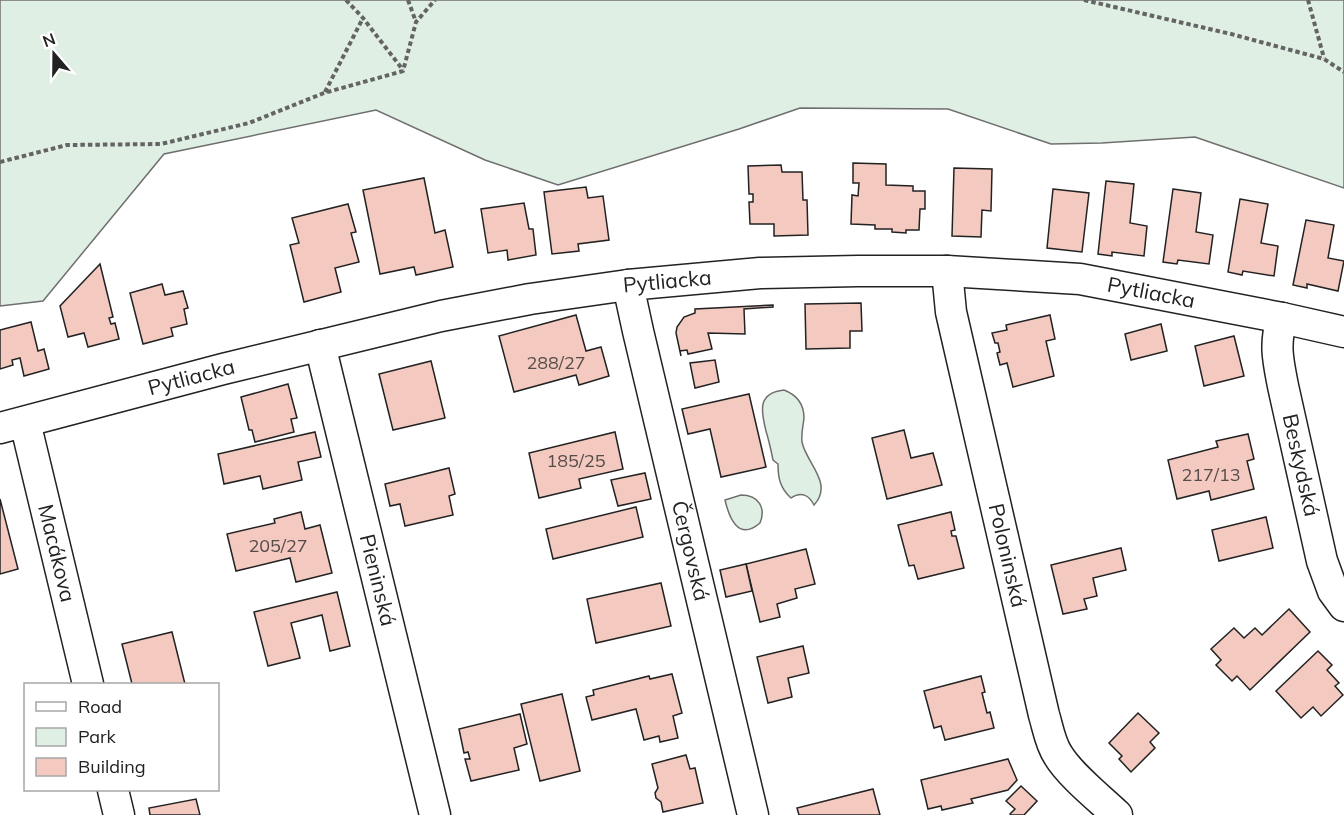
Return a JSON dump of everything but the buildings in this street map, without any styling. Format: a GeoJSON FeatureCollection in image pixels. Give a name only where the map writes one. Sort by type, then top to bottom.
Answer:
{"type":"FeatureCollection","features":[{"type":"Feature","properties":{"kind":"street","name":"Pytliacka"},"geometry":{"type":"LineString","coordinates":[[12,425],[223,369],[441,316],[519,301],[628,285],[760,273],[858,270],[947,271],[1080,279],[1344,332]]}},
{"type":"Feature","properties":{"kind":"street","name":"Poloninská"},"geometry":{"type":"LineString","coordinates":[[947,271],[951,312],[1051,742],[1058,755],[1073,773],[1117,815]]}},
{"type":"Feature","properties":{"kind":"street","name":"Čergovská"},"geometry":{"type":"LineString","coordinates":[[628,285],[753,815]]}},
{"type":"Feature","properties":{"kind":"street","name":"Beskydská"},"geometry":{"type":"LineString","coordinates":[[1282,318],[1277,335],[1277,359],[1322,561],[1333,591],[1344,606]]}},
{"type":"Feature","properties":{"kind":"street","name":"Pieninská"},"geometry":{"type":"LineString","coordinates":[[320,345],[435,815]]}},
{"type":"Feature","properties":{"kind":"street","name":"Macákova"},"geometry":{"type":"LineString","coordinates":[[12,425],[88,683]]}},
{"type":"Feature","properties":{"kind":"street"},"geometry":{"type":"LineString","coordinates":[[113,791],[119,815]]}},
{"type":"Feature","properties":{"kind":"path"},"geometry":{"type":"LineString","coordinates":[[346,0],[363,18],[403,71]]}},
{"type":"Feature","properties":{"kind":"path"},"geometry":{"type":"LineString","coordinates":[[408,0],[416,22]]}},
{"type":"Feature","properties":{"kind":"path"},"geometry":{"type":"LineString","coordinates":[[403,71],[416,22],[435,0]]}},
{"type":"Feature","properties":{"kind":"path"},"geometry":{"type":"LineString","coordinates":[[1084,0],[1231,34],[1324,59],[1344,72]]}},
{"type":"Feature","properties":{"kind":"path"},"geometry":{"type":"LineString","coordinates":[[1308,0],[1324,59]]}},
{"type":"Feature","properties":{"kind":"path"},"geometry":{"type":"LineString","coordinates":[[324,93],[363,18]]}},
{"type":"Feature","properties":{"kind":"path"},"geometry":{"type":"LineString","coordinates":[[0,162],[67,145],[161,144],[249,123],[324,93],[403,71]]}},
{"type":"Feature","properties":{"kind":"green space"},"geometry":{"type":"Polygon","coordinates":[[[0,0],[1344,0],[1344,188],[1195,137],[1051,144],[948,109],[800,108],[558,185],[485,160],[376,110],[164,154],[43,301],[0,306],[0,0]]]}},
{"type":"Feature","properties":{"kind":"green space"},"geometry":{"type":"Polygon","coordinates":[[[784,390],[796,397],[803,408],[802,442],[817,473],[821,489],[814,505],[804,495],[791,498],[787,494],[780,482],[778,464],[773,460],[762,410],[765,399],[769,395],[784,390]]]}},
{"type":"Feature","properties":{"kind":"green space"},"geometry":{"type":"Polygon","coordinates":[[[741,495],[757,500],[762,512],[760,523],[746,530],[740,529],[732,520],[725,500],[741,495]]]}}]}
